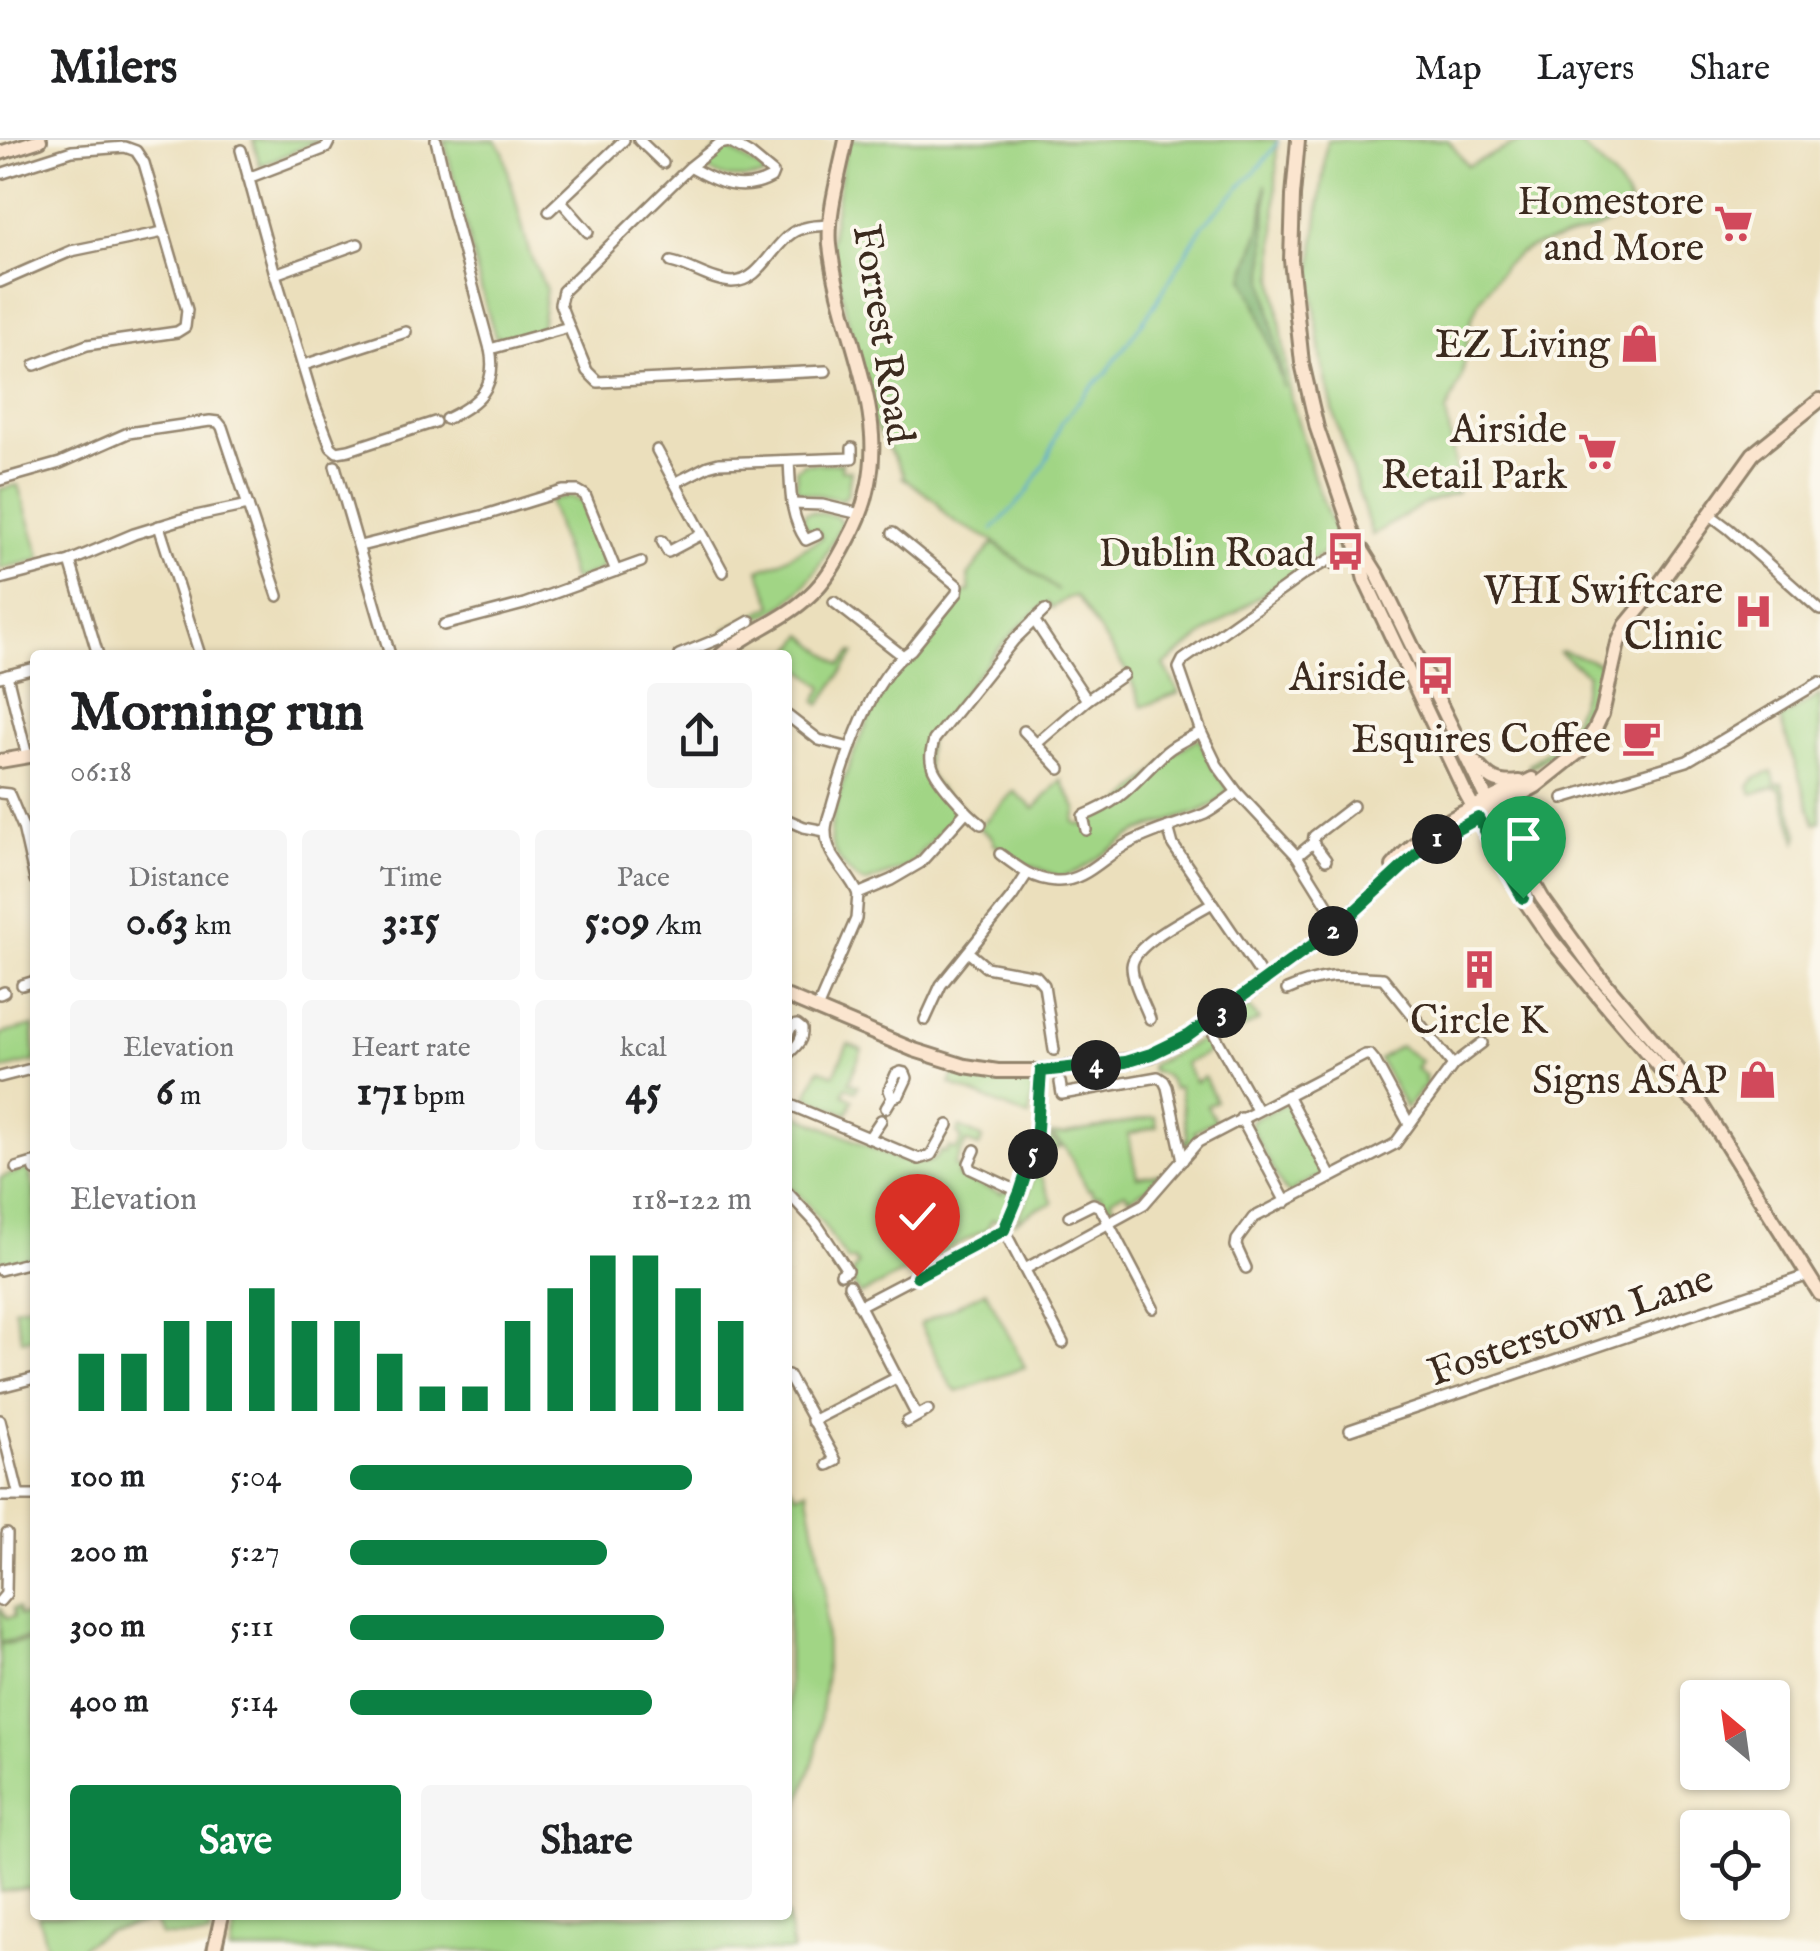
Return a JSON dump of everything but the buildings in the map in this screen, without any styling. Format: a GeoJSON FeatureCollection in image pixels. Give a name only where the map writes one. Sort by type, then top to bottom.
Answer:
{"type":"FeatureCollection","features":[{"type":"Feature","properties":{"kind":"street"},"geometry":{"type":"LineString","coordinates":[[0,153],[40,140]]}},
{"type":"Feature","properties":{"kind":"street"},"geometry":{"type":"LineString","coordinates":[[248,178],[326,148],[330,140]]}},
{"type":"Feature","properties":{"kind":"street"},"geometry":{"type":"LineString","coordinates":[[242,150],[304,365],[328,440],[337,452],[441,420],[473,403],[487,389],[493,368],[490,349],[436,140]]}},
{"type":"Feature","properties":{"kind":"street"},"geometry":{"type":"LineString","coordinates":[[549,211],[624,140]]}},
{"type":"Feature","properties":{"kind":"street"},"geometry":{"type":"LineString","coordinates":[[639,140],[663,163]]}},
{"type":"Feature","properties":{"kind":"street","name":"Forrest Road"},"geometry":{"type":"LineString","coordinates":[[728,650],[809,596],[836,560],[860,514],[872,475],[873,434],[830,242],[846,140]]}},
{"type":"Feature","properties":{"kind":"street"},"geometry":{"type":"LineString","coordinates":[[1298,140],[1291,260],[1297,326],[1317,428],[1356,540],[1364,580],[1510,878],[1552,939],[1672,1082],[1702,1107]]}},
{"type":"Feature","properties":{"kind":"street"},"geometry":{"type":"LineString","coordinates":[[690,167],[733,186],[752,187],[773,174],[730,142],[719,144],[690,167],[563,291],[560,304],[588,370],[598,382],[826,371]]}},
{"type":"Feature","properties":{"kind":"street"},"geometry":{"type":"LineString","coordinates":[[0,174],[72,151],[126,147],[136,151],[142,157],[187,310],[185,327],[176,332],[78,348],[35,365]]}},
{"type":"Feature","properties":{"kind":"street"},"geometry":{"type":"LineString","coordinates":[[560,201],[588,232]]}},
{"type":"Feature","properties":{"kind":"street"},"geometry":{"type":"LineString","coordinates":[[671,262],[734,282],[749,278],[795,231],[830,225]]}},
{"type":"Feature","properties":{"kind":"street"},"geometry":{"type":"LineString","coordinates":[[0,282],[71,252],[163,232]]}},
{"type":"Feature","properties":{"kind":"street"},"geometry":{"type":"LineString","coordinates":[[276,274],[358,244]]}},
{"type":"Feature","properties":{"kind":"street"},"geometry":{"type":"LineString","coordinates":[[490,349],[569,327]]}},
{"type":"Feature","properties":{"kind":"street"},"geometry":{"type":"LineString","coordinates":[[304,365],[406,332]]}},
{"type":"Feature","properties":{"kind":"street"},"geometry":{"type":"LineString","coordinates":[[792,998],[893,1042],[952,1062],[998,1070],[1041,1071],[1136,1059],[1168,1047],[1208,1023],[1340,925],[1362,906],[1412,845],[1436,828],[1536,786],[1580,751],[1599,723],[1626,625],[1760,447],[1820,400]]}},
{"type":"Feature","properties":{"kind":"street"},"geometry":{"type":"LineString","coordinates":[[0,480],[60,463],[128,433],[214,421],[222,426],[278,596]]}},
{"type":"Feature","properties":{"kind":"street"},"geometry":{"type":"LineString","coordinates":[[675,482],[719,463],[852,458],[852,448]]}},
{"type":"Feature","properties":{"kind":"street"},"geometry":{"type":"LineString","coordinates":[[658,450],[722,572]]}},
{"type":"Feature","properties":{"kind":"street"},"geometry":{"type":"LineString","coordinates":[[789,461],[796,526],[806,540],[817,536]]}},
{"type":"Feature","properties":{"kind":"street"},"geometry":{"type":"LineString","coordinates":[[334,466],[389,650]]}},
{"type":"Feature","properties":{"kind":"street"},"geometry":{"type":"LineString","coordinates":[[360,546],[485,516],[570,490],[582,492],[588,499],[616,570]]}},
{"type":"Feature","properties":{"kind":"street"},"geometry":{"type":"LineString","coordinates":[[792,504],[822,505],[860,514]]}},
{"type":"Feature","properties":{"kind":"street"},"geometry":{"type":"LineString","coordinates":[[0,579],[70,562],[159,526],[248,505]]}},
{"type":"Feature","properties":{"kind":"street"},"geometry":{"type":"LineString","coordinates":[[1709,514],[1820,610]]}},
{"type":"Feature","properties":{"kind":"street"},"geometry":{"type":"LineString","coordinates":[[159,526],[199,650]]}},
{"type":"Feature","properties":{"kind":"street"},"geometry":{"type":"LineString","coordinates":[[817,1009],[856,918],[858,894],[831,854],[825,831],[850,748],[870,702],[957,593],[958,586],[893,532]]}},
{"type":"Feature","properties":{"kind":"street"},"geometry":{"type":"LineString","coordinates":[[662,542],[668,552],[702,534]]}},
{"type":"Feature","properties":{"kind":"street"},"geometry":{"type":"LineString","coordinates":[[1356,540],[1377,574],[1490,806],[1553,915],[1682,1074],[1820,1294]]}},
{"type":"Feature","properties":{"kind":"street"},"geometry":{"type":"LineString","coordinates":[[1335,565],[1331,559],[1304,574],[1183,660],[1179,668],[1217,765],[1297,856],[1340,925]]}},
{"type":"Feature","properties":{"kind":"street"},"geometry":{"type":"LineString","coordinates":[[70,562],[97,650]]}},
{"type":"Feature","properties":{"kind":"street"},"geometry":{"type":"LineString","coordinates":[[444,625],[524,604],[641,562]]}},
{"type":"Feature","properties":{"kind":"street"},"geometry":{"type":"LineString","coordinates":[[834,602],[903,656]]}},
{"type":"Feature","properties":{"kind":"street"},"geometry":{"type":"LineString","coordinates":[[981,824],[935,774],[930,752],[934,740],[1014,640],[1045,610]]}},
{"type":"Feature","properties":{"kind":"street"},"geometry":{"type":"LineString","coordinates":[[1034,620],[1087,700]]}},
{"type":"Feature","properties":{"kind":"street"},"geometry":{"type":"LineString","coordinates":[[691,650],[750,622]]}},
{"type":"Feature","properties":{"kind":"street"},"geometry":{"type":"LineString","coordinates":[[30,669],[3,676],[30,753]]}},
{"type":"Feature","properties":{"kind":"street"},"geometry":{"type":"LineString","coordinates":[[1036,744],[1123,675]]}},
{"type":"Feature","properties":{"kind":"street"},"geometry":{"type":"LineString","coordinates":[[1563,798],[1687,760],[1820,682]]}},
{"type":"Feature","properties":{"kind":"street"},"geometry":{"type":"LineString","coordinates":[[792,719],[819,740],[850,748]]}},
{"type":"Feature","properties":{"kind":"street"},"geometry":{"type":"LineString","coordinates":[[1024,732],[1060,770]]}},
{"type":"Feature","properties":{"kind":"street"},"geometry":{"type":"LineString","coordinates":[[1086,830],[1082,816],[1108,806],[1169,749],[1201,732]]}},
{"type":"Feature","properties":{"kind":"street"},"geometry":{"type":"LineString","coordinates":[[1463,747],[1496,782],[1533,779],[1557,770]]}},
{"type":"Feature","properties":{"kind":"street"},"geometry":{"type":"LineString","coordinates":[[0,761],[30,756]]}},
{"type":"Feature","properties":{"kind":"street"},"geometry":{"type":"LineString","coordinates":[[1490,806],[1533,779]]}},
{"type":"Feature","properties":{"kind":"street"},"geometry":{"type":"LineString","coordinates":[[1000,854],[1027,874],[1056,882],[1069,881],[1134,841],[1209,812],[1238,792]]}},
{"type":"Feature","properties":{"kind":"street"},"geometry":{"type":"LineString","coordinates":[[0,793],[9,794],[30,858]]}},
{"type":"Feature","properties":{"kind":"street"},"geometry":{"type":"LineString","coordinates":[[1326,860],[1314,843],[1314,836],[1353,806]]}},
{"type":"Feature","properties":{"kind":"street"},"geometry":{"type":"LineString","coordinates":[[858,894],[920,863],[966,812]]}},
{"type":"Feature","properties":{"kind":"street"},"geometry":{"type":"LineString","coordinates":[[792,822],[825,831]]}},
{"type":"Feature","properties":{"kind":"street"},"geometry":{"type":"LineString","coordinates":[[23,827],[30,825]]}},
{"type":"Feature","properties":{"kind":"street"},"geometry":{"type":"LineString","coordinates":[[1168,827],[1173,845],[1258,970]]}},
{"type":"Feature","properties":{"kind":"street"},"geometry":{"type":"LineString","coordinates":[[1297,856],[1314,843]]}},
{"type":"Feature","properties":{"kind":"street"},"geometry":{"type":"LineString","coordinates":[[925,1020],[941,985],[1027,874]]}},
{"type":"Feature","properties":{"kind":"street"},"geometry":{"type":"LineString","coordinates":[[1150,1019],[1132,968],[1136,953],[1212,903]]}},
{"type":"Feature","properties":{"kind":"street"},"geometry":{"type":"LineString","coordinates":[[968,952],[986,966],[1036,976],[1044,985],[1054,1050]]}},
{"type":"Feature","properties":{"kind":"street"},"geometry":{"type":"LineString","coordinates":[[1287,990],[1338,974],[1383,978],[1453,1065]]}},
{"type":"Feature","properties":{"kind":"street"},"geometry":{"type":"LineString","coordinates":[[22,984],[30,983]]}},
{"type":"Feature","properties":{"kind":"street"},"geometry":{"type":"LineString","coordinates":[[1208,1023],[1258,1110]]}},
{"type":"Feature","properties":{"kind":"street"},"geometry":{"type":"LineString","coordinates":[[792,1026],[802,1029],[799,1043],[792,1050]]}},
{"type":"Feature","properties":{"kind":"street"},"geometry":{"type":"LineString","coordinates":[[1246,1268],[1237,1251],[1237,1240],[1254,1218],[1395,1144],[1453,1065],[1482,1043]]}},
{"type":"Feature","properties":{"kind":"street"},"geometry":{"type":"LineString","coordinates":[[1025,1269],[1144,1204],[1198,1142],[1355,1060],[1370,1055],[1375,1060],[1409,1124]]}},
{"type":"Feature","properties":{"kind":"street"},"geometry":{"type":"LineString","coordinates":[[0,1077],[30,1069]]}},
{"type":"Feature","properties":{"kind":"street"},"geometry":{"type":"LineString","coordinates":[[860,1306],[1004,1230],[1036,1143],[1041,1071]]}},
{"type":"Feature","properties":{"kind":"street"},"geometry":{"type":"LineString","coordinates":[[1060,1082],[1062,1094],[1158,1077],[1167,1087],[1182,1160]]}},
{"type":"Feature","properties":{"kind":"street"},"geometry":{"type":"LineString","coordinates":[[1287,1095],[1331,1177]]}},
{"type":"Feature","properties":{"kind":"street"},"geometry":{"type":"LineString","coordinates":[[886,1108],[892,1098]]}},
{"type":"Feature","properties":{"kind":"street"},"geometry":{"type":"LineString","coordinates":[[792,1106],[919,1159],[930,1156],[948,1125]]}},
{"type":"Feature","properties":{"kind":"street"},"geometry":{"type":"LineString","coordinates":[[1241,1118],[1286,1202]]}},
{"type":"Feature","properties":{"kind":"street"},"geometry":{"type":"LineString","coordinates":[[869,1138],[881,1120]]}},
{"type":"Feature","properties":{"kind":"street"},"geometry":{"type":"LineString","coordinates":[[975,1150],[970,1169],[1020,1192]]}},
{"type":"Feature","properties":{"kind":"street"},"geometry":{"type":"LineString","coordinates":[[16,1168],[30,1166]]}},
{"type":"Feature","properties":{"kind":"street"},"geometry":{"type":"LineString","coordinates":[[792,1197],[848,1269]]}},
{"type":"Feature","properties":{"kind":"street"},"geometry":{"type":"LineString","coordinates":[[1069,1216],[1096,1204],[1100,1206],[1154,1307]]}},
{"type":"Feature","properties":{"kind":"street"},"geometry":{"type":"LineString","coordinates":[[1004,1230],[1063,1343]]}},
{"type":"Feature","properties":{"kind":"street"},"geometry":{"type":"LineString","coordinates":[[0,1270],[30,1263]]}},
{"type":"Feature","properties":{"kind":"street","name":"Fosterstown Lane"},"geometry":{"type":"LineString","coordinates":[[1350,1430],[1809,1275]]}},
{"type":"Feature","properties":{"kind":"street"},"geometry":{"type":"LineString","coordinates":[[848,1286],[896,1378],[912,1419],[928,1410]]}},
{"type":"Feature","properties":{"kind":"street"},"geometry":{"type":"LineString","coordinates":[[812,1422],[896,1378]]}},
{"type":"Feature","properties":{"kind":"street"},"geometry":{"type":"LineString","coordinates":[[0,1387],[30,1379]]}},
{"type":"Feature","properties":{"kind":"street"},"geometry":{"type":"LineString","coordinates":[[792,1384],[836,1461],[828,1465]]}},
{"type":"Feature","properties":{"kind":"street"},"geometry":{"type":"LineString","coordinates":[[0,1420],[18,1496]]}},
{"type":"Feature","properties":{"kind":"street"},"geometry":{"type":"LineString","coordinates":[[0,1496],[30,1496]]}},
{"type":"Feature","properties":{"kind":"street"},"geometry":{"type":"LineString","coordinates":[[0,1600],[6,1594],[8,1534]]}},
{"type":"Feature","properties":{"kind":"street"},"geometry":{"type":"LineString","coordinates":[[214,1951],[221,1920]]}},
{"type":"Feature","properties":{"kind":"green space"},"geometry":{"type":"Polygon","coordinates":[[[253,140],[320,140],[260,166],[253,140]]]}},
{"type":"Feature","properties":{"kind":"green space"},"geometry":{"type":"Polygon","coordinates":[[[444,140],[495,140],[503,151],[529,252],[546,289],[541,328],[513,337],[495,336],[444,140]]]}},
{"type":"Feature","properties":{"kind":"green space"},"geometry":{"type":"Polygon","coordinates":[[[847,140],[1277,140],[1274,277],[1290,394],[1314,478],[1339,542],[1164,665],[1179,693],[1142,707],[1129,675],[1076,596],[1052,608],[1048,603],[999,648],[929,740],[927,770],[955,804],[954,816],[907,867],[865,883],[849,871],[836,853],[831,841],[832,824],[858,742],[886,687],[962,594],[970,591],[968,576],[993,543],[1058,591],[992,540],[957,523],[936,501],[902,477],[904,474],[870,418],[830,242],[847,140]]]}},
{"type":"Feature","properties":{"kind":"green space"},"geometry":{"type":"Polygon","coordinates":[[[1327,140],[1448,140],[1468,166],[1523,140],[1575,140],[1615,180],[1631,208],[1597,229],[1532,247],[1505,265],[1478,303],[1470,323],[1462,378],[1446,412],[1457,493],[1426,503],[1372,535],[1334,413],[1322,362],[1311,277],[1327,140]]]}},
{"type":"Feature","properties":{"kind":"green space"},"geometry":{"type":"Polygon","coordinates":[[[720,146],[765,174],[735,178],[709,171],[705,162],[720,146]]]}},
{"type":"Feature","properties":{"kind":"green space"},"geometry":{"type":"Polygon","coordinates":[[[1266,184],[1265,283],[1284,388],[1244,278],[1261,226],[1266,184]]]}},
{"type":"Feature","properties":{"kind":"green space"},"geometry":{"type":"Polygon","coordinates":[[[842,463],[841,470],[851,471],[844,500],[797,491],[796,469],[802,464],[842,463]]]}},
{"type":"Feature","properties":{"kind":"green space"},"geometry":{"type":"Polygon","coordinates":[[[18,485],[41,559],[0,569],[0,489],[18,485]]]}},
{"type":"Feature","properties":{"kind":"green space"},"geometry":{"type":"Polygon","coordinates":[[[572,497],[583,503],[605,559],[599,571],[573,581],[549,500],[572,497]]]}},
{"type":"Feature","properties":{"kind":"green space"},"geometry":{"type":"Polygon","coordinates":[[[805,513],[836,516],[842,523],[815,571],[798,593],[776,610],[724,630],[773,605],[759,570],[822,538],[818,530],[811,531],[803,522],[805,513]]]}},
{"type":"Feature","properties":{"kind":"green space"},"geometry":{"type":"Polygon","coordinates":[[[804,635],[841,665],[855,653],[820,705],[815,701],[824,687],[792,661],[792,650],[804,635]]]}},
{"type":"Feature","properties":{"kind":"green space"},"geometry":{"type":"Polygon","coordinates":[[[1559,652],[1599,663],[1607,673],[1599,703],[1584,733],[1576,729],[1561,748],[1529,769],[1568,726],[1584,689],[1587,674],[1559,652]]]}},
{"type":"Feature","properties":{"kind":"green space"},"geometry":{"type":"Polygon","coordinates":[[[1820,695],[1820,822],[1815,824],[1780,719],[1820,695]]]}},
{"type":"Feature","properties":{"kind":"green space"},"geometry":{"type":"Polygon","coordinates":[[[1199,738],[1229,790],[1215,804],[1198,812],[1139,831],[1078,871],[1060,877],[1020,862],[979,828],[1014,791],[1034,809],[1061,780],[1077,810],[1074,822],[1081,825],[1116,809],[1174,753],[1199,738]]]}},
{"type":"Feature","properties":{"kind":"green space"},"geometry":{"type":"Polygon","coordinates":[[[1772,772],[1776,785],[1782,783],[1799,836],[1797,841],[1780,789],[1774,787],[1752,794],[1749,787],[1755,778],[1772,772]]]}},
{"type":"Feature","properties":{"kind":"green space"},"geometry":{"type":"Polygon","coordinates":[[[1247,1005],[1259,1020],[1226,1038],[1221,1028],[1247,1005]]]}},
{"type":"Feature","properties":{"kind":"green space"},"geometry":{"type":"Polygon","coordinates":[[[30,1027],[30,1062],[0,1070],[0,1034],[30,1027]]]}},
{"type":"Feature","properties":{"kind":"green space"},"geometry":{"type":"Polygon","coordinates":[[[1203,1039],[1210,1041],[1214,1049],[1185,1064],[1195,1082],[1204,1077],[1216,1101],[1207,1106],[1216,1122],[1194,1131],[1197,1138],[1186,1145],[1179,1087],[1173,1088],[1166,1076],[1152,1072],[1151,1065],[1203,1039]]]}},
{"type":"Feature","properties":{"kind":"green space"},"geometry":{"type":"Polygon","coordinates":[[[848,1044],[862,1050],[849,1082],[858,1086],[856,1091],[846,1087],[843,1094],[853,1099],[847,1114],[807,1096],[819,1069],[834,1075],[848,1044]]]}},
{"type":"Feature","properties":{"kind":"green space"},"geometry":{"type":"Polygon","coordinates":[[[1400,1046],[1421,1061],[1416,1068],[1426,1076],[1427,1083],[1406,1108],[1379,1059],[1400,1046]]]}},
{"type":"Feature","properties":{"kind":"green space"},"geometry":{"type":"Polygon","coordinates":[[[954,1074],[1028,1082],[1033,1088],[1029,1117],[950,1084],[954,1074]]]}},
{"type":"Feature","properties":{"kind":"green space"},"geometry":{"type":"Polygon","coordinates":[[[1281,1104],[1288,1106],[1322,1172],[1317,1181],[1315,1178],[1290,1194],[1284,1190],[1250,1126],[1252,1119],[1281,1104]]]}},
{"type":"Feature","properties":{"kind":"green space"},"geometry":{"type":"Polygon","coordinates":[[[792,1113],[899,1160],[918,1163],[933,1160],[949,1147],[956,1150],[962,1139],[957,1133],[960,1127],[983,1138],[979,1147],[966,1142],[954,1166],[960,1169],[957,1176],[1002,1194],[1005,1189],[1012,1202],[1000,1222],[993,1219],[987,1229],[860,1295],[853,1271],[858,1265],[854,1260],[848,1261],[792,1189],[792,1113]]]}},
{"type":"Feature","properties":{"kind":"green space"},"geometry":{"type":"Polygon","coordinates":[[[1155,1117],[1157,1127],[1128,1134],[1137,1177],[1161,1173],[1147,1188],[1129,1198],[1125,1192],[1111,1199],[1114,1206],[1108,1209],[1100,1194],[1094,1196],[1088,1190],[1065,1147],[1050,1134],[1062,1135],[1155,1117]]]}},
{"type":"Feature","properties":{"kind":"green space"},"geometry":{"type":"Polygon","coordinates":[[[1047,1136],[1061,1147],[1042,1156],[1043,1165],[1038,1169],[1053,1203],[1015,1222],[1027,1198],[1047,1136]]]}},
{"type":"Feature","properties":{"kind":"green space"},"geometry":{"type":"Polygon","coordinates":[[[25,1169],[30,1175],[30,1257],[0,1264],[0,1178],[25,1169]]]}},
{"type":"Feature","properties":{"kind":"green space"},"geometry":{"type":"Polygon","coordinates":[[[986,1291],[1025,1367],[957,1392],[920,1324],[986,1291]]]}},
{"type":"Feature","properties":{"kind":"green space"},"geometry":{"type":"Polygon","coordinates":[[[30,1304],[30,1338],[22,1340],[14,1308],[30,1304]]]}},
{"type":"Feature","properties":{"kind":"green space"},"geometry":{"type":"Polygon","coordinates":[[[792,1488],[797,1494],[807,1490],[825,1585],[826,1673],[816,1754],[792,1824],[792,1488]]]}},
{"type":"Feature","properties":{"kind":"green space"},"geometry":{"type":"Polygon","coordinates":[[[0,1607],[6,1618],[14,1617],[13,1609],[17,1608],[19,1615],[30,1616],[30,1639],[0,1642],[0,1607]]]}},
{"type":"Feature","properties":{"kind":"green space"},"geometry":{"type":"Polygon","coordinates":[[[30,1641],[30,1888],[0,1892],[0,1644],[30,1641]]]}},
{"type":"Feature","properties":{"kind":"green space"},"geometry":{"type":"Polygon","coordinates":[[[39,1920],[211,1920],[209,1936],[161,1936],[155,1921],[107,1931],[82,1946],[82,1951],[48,1951],[39,1920]]]}},
{"type":"Feature","properties":{"kind":"green space"},"geometry":{"type":"Polygon","coordinates":[[[237,1920],[788,1920],[793,1951],[230,1951],[237,1920]]]}},
{"type":"Feature","properties":{"kind":"waterway"},"geometry":{"type":"LineString","coordinates":[[993,529],[1028,492],[1061,423],[1106,373],[1154,306],[1203,225],[1278,142]]}},
{"type":"Feature","properties":{"kind":"place","name":"Homestore and More"},"geometry":{"type":"Point","coordinates":[1734,223]}},
{"type":"Feature","properties":{"kind":"place","name":"EZ Living"},"geometry":{"type":"Point","coordinates":[1640,343]}},
{"type":"Feature","properties":{"kind":"place","name":"Airside Retail Park"},"geometry":{"type":"Point","coordinates":[1597,451]}},
{"type":"Feature","properties":{"kind":"place","name":"Dublin Road"},"geometry":{"type":"Point","coordinates":[1345,552]}},
{"type":"Feature","properties":{"kind":"place","name":"VHI Swiftcare Clinic"},"geometry":{"type":"Point","coordinates":[1753,612]}},
{"type":"Feature","properties":{"kind":"place","name":"Airside"},"geometry":{"type":"Point","coordinates":[1436,676]}},
{"type":"Feature","properties":{"kind":"place","name":"Esquires Coffee"},"geometry":{"type":"Point","coordinates":[1641,738]}},
{"type":"Feature","properties":{"kind":"place","name":"Circle K"},"geometry":{"type":"Point","coordinates":[1479,969]}},
{"type":"Feature","properties":{"kind":"place","name":"Signs ASAP"},"geometry":{"type":"Point","coordinates":[1757,1079]}},
{"type":"Feature","properties":{"kind":"route"},"geometry":{"type":"LineString","coordinates":[[917,1276],[1004,1230],[1036,1143],[1041,1071],[1125,1062],[1188,1036],[1318,943],[1423,848],[1478,818],[1523,898]]}}]}
